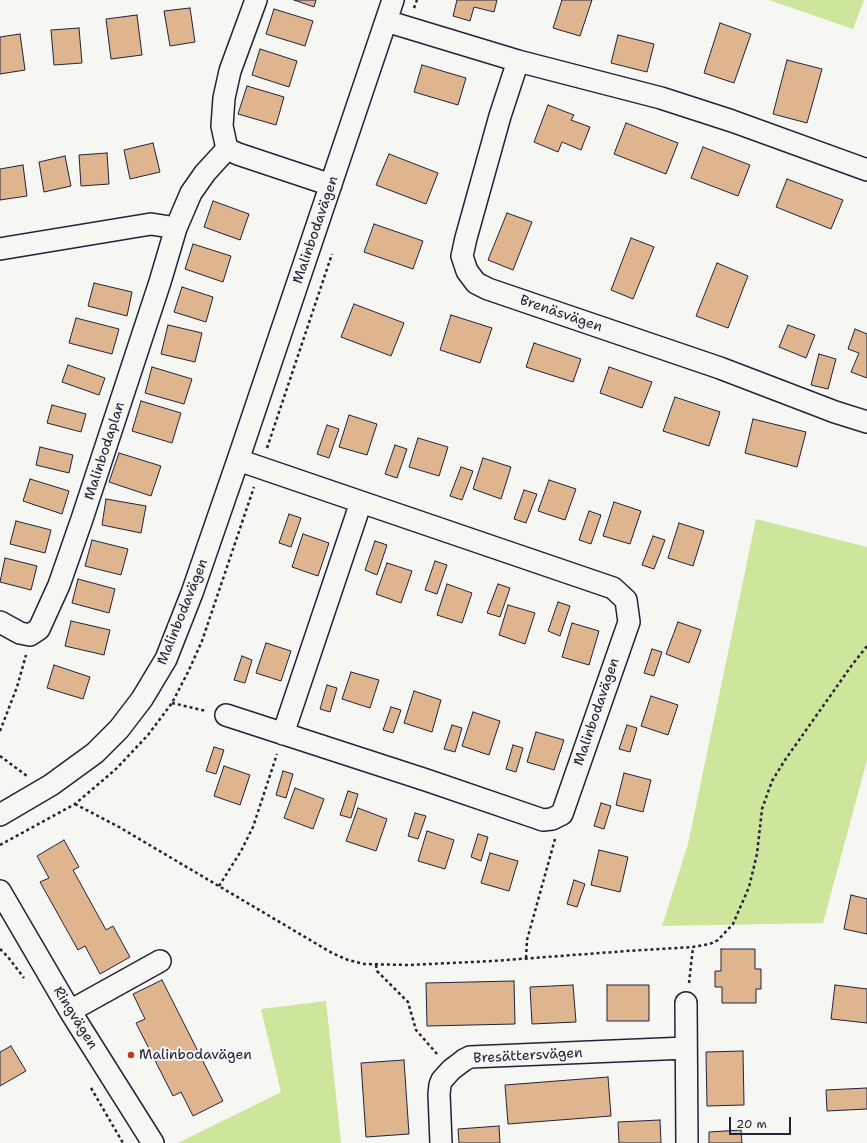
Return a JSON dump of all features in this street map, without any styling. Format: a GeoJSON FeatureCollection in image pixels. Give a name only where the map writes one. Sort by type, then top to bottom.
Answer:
{"type":"FeatureCollection","features":[{"type":"Feature","properties":{"kind":"street"},"geometry":{"type":"LineString","coordinates":[[256,0],[230,71],[224,98],[222,126],[227,149],[331,185]]}},
{"type":"Feature","properties":{"kind":"street","name":"Malinbodavägen"},"geometry":{"type":"LineString","coordinates":[[0,814],[51,786],[95,753],[119,729],[142,699],[166,659],[192,593],[238,460],[393,0]]}},
{"type":"Feature","properties":{"kind":"street"},"geometry":{"type":"LineString","coordinates":[[386,21],[518,61],[661,98],[711,114],[867,170]]}},
{"type":"Feature","properties":{"kind":"street","name":"Brenäsvägen"},"geometry":{"type":"LineString","coordinates":[[518,61],[500,116],[463,250],[462,256],[467,271],[476,283],[488,289],[720,368],[835,412],[867,422]]}},
{"type":"Feature","properties":{"kind":"street","name":"Malinbodaplan"},"geometry":{"type":"LineString","coordinates":[[30,635],[38,629],[61,578],[158,289],[176,228],[191,193],[205,173],[227,149]]}},
{"type":"Feature","properties":{"kind":"street"},"geometry":{"type":"LineString","coordinates":[[0,248],[151,224],[176,228]]}},
{"type":"Feature","properties":{"kind":"street","name":"Malinbodavägen"},"geometry":{"type":"LineString","coordinates":[[238,460],[613,588],[626,600],[629,622],[562,814]]}},
{"type":"Feature","properties":{"kind":"street"},"geometry":{"type":"LineString","coordinates":[[283,734],[361,502]]}},
{"type":"Feature","properties":{"kind":"street"},"geometry":{"type":"LineString","coordinates":[[0,622],[20,633],[30,635]]}},
{"type":"Feature","properties":{"kind":"street"},"geometry":{"type":"LineString","coordinates":[[226,715],[543,820],[552,819],[562,814]]}},
{"type":"Feature","properties":{"kind":"street","name":"Ringvägen"},"geometry":{"type":"LineString","coordinates":[[0,891],[70,1011],[153,1143]]}},
{"type":"Feature","properties":{"kind":"street"},"geometry":{"type":"LineString","coordinates":[[70,1011],[160,961]]}},
{"type":"Feature","properties":{"kind":"street"},"geometry":{"type":"LineString","coordinates":[[686,1003],[688,1143]]}},
{"type":"Feature","properties":{"kind":"street","name":"Bresättersvägen"},"geometry":{"type":"LineString","coordinates":[[441,1143],[440,1085],[442,1080],[451,1070],[470,1057],[686,1048]]}},
{"type":"Feature","properties":{"kind":"path"},"geometry":{"type":"LineString","coordinates":[[0,731],[17,687],[30,635]]}},
{"type":"Feature","properties":{"kind":"path"},"geometry":{"type":"LineString","coordinates":[[75,804],[119,827],[332,953],[348,960],[364,964],[446,963],[693,947],[710,944],[718,940],[733,924],[749,887],[757,854],[762,809],[772,781],[852,665],[867,646]]}},
{"type":"Feature","properties":{"kind":"path"},"geometry":{"type":"LineString","coordinates":[[172,703],[226,715]]}},
{"type":"Feature","properties":{"kind":"path"},"geometry":{"type":"LineString","coordinates":[[219,886],[242,851],[254,827],[283,734]]}},
{"type":"Feature","properties":{"kind":"path"},"geometry":{"type":"LineString","coordinates":[[526,958],[527,940],[562,814]]}},
{"type":"Feature","properties":{"kind":"path"},"geometry":{"type":"LineString","coordinates":[[686,1003],[693,958],[693,947]]}},
{"type":"Feature","properties":{"kind":"path"},"geometry":{"type":"LineString","coordinates":[[376,965],[377,971],[408,1002],[416,1030],[451,1070]]}},
{"type":"Feature","properties":{"kind":"green space"},"geometry":{"type":"Polygon","coordinates":[[[769,0],[864,0],[853,29],[769,0]]]}},
{"type":"Feature","properties":{"kind":"green space"},"geometry":{"type":"Polygon","coordinates":[[[756,519],[867,547],[867,760],[823,923],[662,926],[688,844],[756,519]]]}},
{"type":"Feature","properties":{"kind":"green space"},"geometry":{"type":"Polygon","coordinates":[[[326,1001],[341,1143],[178,1143],[281,1092],[261,1009],[326,1001]]]}},
{"type":"Feature","properties":{"kind":"building"},"geometry":{"type":"Polygon","coordinates":[[[294,0],[316,0],[314,7],[294,0]]]}},
{"type":"Feature","properties":{"kind":"building"},"geometry":{"type":"Polygon","coordinates":[[[457,0],[497,0],[494,12],[474,7],[470,21],[453,16],[457,0]]]}},
{"type":"Feature","properties":{"kind":"building"},"geometry":{"type":"Polygon","coordinates":[[[562,0],[592,0],[580,36],[553,28],[562,0]]]}},
{"type":"Feature","properties":{"kind":"building"},"geometry":{"type":"Polygon","coordinates":[[[190,8],[195,42],[170,46],[164,11],[190,8]]]}},
{"type":"Feature","properties":{"kind":"building"},"geometry":{"type":"Polygon","coordinates":[[[274,9],[313,21],[305,46],[266,34],[274,9]]]}},
{"type":"Feature","properties":{"kind":"building"},"geometry":{"type":"Polygon","coordinates":[[[137,15],[142,55],[111,59],[106,19],[137,15]]]}},
{"type":"Feature","properties":{"kind":"building"},"geometry":{"type":"Polygon","coordinates":[[[720,23],[751,34],[734,83],[704,73],[720,23]]]}},
{"type":"Feature","properties":{"kind":"building"},"geometry":{"type":"Polygon","coordinates":[[[79,28],[82,63],[54,65],[51,30],[79,28]]]}},
{"type":"Feature","properties":{"kind":"building"},"geometry":{"type":"Polygon","coordinates":[[[20,34],[25,70],[0,74],[0,37],[20,34]]]}},
{"type":"Feature","properties":{"kind":"building"},"geometry":{"type":"Polygon","coordinates":[[[618,35],[654,44],[647,72],[611,63],[618,35]]]}},
{"type":"Feature","properties":{"kind":"building"},"geometry":{"type":"Polygon","coordinates":[[[260,49],[297,61],[289,87],[252,75],[260,49]]]}},
{"type":"Feature","properties":{"kind":"building"},"geometry":{"type":"Polygon","coordinates":[[[787,60],[822,69],[807,123],[773,114],[787,60]]]}},
{"type":"Feature","properties":{"kind":"building"},"geometry":{"type":"Polygon","coordinates":[[[422,65],[466,78],[458,105],[414,92],[422,65]]]}},
{"type":"Feature","properties":{"kind":"building"},"geometry":{"type":"Polygon","coordinates":[[[247,86],[284,97],[276,125],[238,114],[247,86]]]}},
{"type":"Feature","properties":{"kind":"building"},"geometry":{"type":"Polygon","coordinates":[[[548,105],[574,115],[571,120],[590,127],[581,150],[562,142],[558,152],[534,142],[548,105]]]}},
{"type":"Feature","properties":{"kind":"building"},"geometry":{"type":"Polygon","coordinates":[[[626,123],[678,143],[666,174],[614,154],[626,123]]]}},
{"type":"Feature","properties":{"kind":"building"},"geometry":{"type":"Polygon","coordinates":[[[153,143],[160,172],[130,179],[124,150],[153,143]]]}},
{"type":"Feature","properties":{"kind":"building"},"geometry":{"type":"Polygon","coordinates":[[[703,147],[750,165],[738,196],[691,178],[703,147]]]}},
{"type":"Feature","properties":{"kind":"building"},"geometry":{"type":"Polygon","coordinates":[[[107,153],[109,184],[81,186],[79,155],[107,153]]]}},
{"type":"Feature","properties":{"kind":"building"},"geometry":{"type":"Polygon","coordinates":[[[389,154],[438,173],[426,204],[376,185],[389,154]]]}},
{"type":"Feature","properties":{"kind":"building"},"geometry":{"type":"Polygon","coordinates":[[[65,156],[71,186],[44,192],[39,162],[65,156]]]}},
{"type":"Feature","properties":{"kind":"building"},"geometry":{"type":"Polygon","coordinates":[[[23,165],[27,196],[0,200],[0,169],[23,165]]]}},
{"type":"Feature","properties":{"kind":"building"},"geometry":{"type":"Polygon","coordinates":[[[787,179],[843,200],[831,229],[776,207],[787,179]]]}},
{"type":"Feature","properties":{"kind":"building"},"geometry":{"type":"Polygon","coordinates":[[[213,201],[249,214],[240,240],[204,227],[213,201]]]}},
{"type":"Feature","properties":{"kind":"building"},"geometry":{"type":"Polygon","coordinates":[[[507,213],[532,222],[513,270],[488,260],[507,213]]]}},
{"type":"Feature","properties":{"kind":"building"},"geometry":{"type":"Polygon","coordinates":[[[374,224],[423,241],[413,269],[364,252],[374,224]]]}},
{"type":"Feature","properties":{"kind":"building"},"geometry":{"type":"Polygon","coordinates":[[[631,238],[654,247],[633,299],[611,290],[631,238]]]}},
{"type":"Feature","properties":{"kind":"building"},"geometry":{"type":"Polygon","coordinates":[[[193,244],[231,256],[223,282],[185,269],[193,244]]]}},
{"type":"Feature","properties":{"kind":"building"},"geometry":{"type":"Polygon","coordinates":[[[717,263],[748,276],[728,328],[696,316],[717,263]]]}},
{"type":"Feature","properties":{"kind":"building"},"geometry":{"type":"Polygon","coordinates":[[[94,283],[132,292],[127,316],[88,306],[94,283]]]}},
{"type":"Feature","properties":{"kind":"building"},"geometry":{"type":"Polygon","coordinates":[[[182,287],[213,297],[206,322],[174,312],[182,287]]]}},
{"type":"Feature","properties":{"kind":"building"},"geometry":{"type":"Polygon","coordinates":[[[354,304],[404,323],[391,356],[341,337],[354,304]]]}},
{"type":"Feature","properties":{"kind":"building"},"geometry":{"type":"Polygon","coordinates":[[[451,315],[492,328],[480,363],[440,350],[451,315]]]}},
{"type":"Feature","properties":{"kind":"building"},"geometry":{"type":"Polygon","coordinates":[[[76,318],[119,329],[112,354],[69,343],[76,318]]]}},
{"type":"Feature","properties":{"kind":"building"},"geometry":{"type":"Polygon","coordinates":[[[168,325],[202,333],[195,362],[161,354],[168,325]]]}},
{"type":"Feature","properties":{"kind":"building"},"geometry":{"type":"Polygon","coordinates":[[[788,325],[815,335],[806,358],[779,347],[788,325]]]}},
{"type":"Feature","properties":{"kind":"building"},"geometry":{"type":"Polygon","coordinates":[[[855,329],[867,334],[867,378],[851,372],[859,353],[848,349],[855,329]]]}},
{"type":"Feature","properties":{"kind":"building"},"geometry":{"type":"Polygon","coordinates":[[[534,343],[581,359],[573,382],[526,367],[534,343]]]}},
{"type":"Feature","properties":{"kind":"building"},"geometry":{"type":"Polygon","coordinates":[[[819,354],[836,359],[828,389],[811,385],[819,354]]]}},
{"type":"Feature","properties":{"kind":"building"},"geometry":{"type":"Polygon","coordinates":[[[68,365],[105,378],[99,395],[62,382],[68,365]]]}},
{"type":"Feature","properties":{"kind":"building"},"geometry":{"type":"Polygon","coordinates":[[[152,367],[192,379],[184,404],[145,393],[152,367]]]}},
{"type":"Feature","properties":{"kind":"building"},"geometry":{"type":"Polygon","coordinates":[[[609,367],[652,382],[642,408],[600,393],[609,367]]]}},
{"type":"Feature","properties":{"kind":"building"},"geometry":{"type":"Polygon","coordinates":[[[675,397],[720,412],[709,446],[663,431],[675,397]]]}},
{"type":"Feature","properties":{"kind":"building"},"geometry":{"type":"Polygon","coordinates":[[[141,401],[181,413],[172,443],[132,431],[141,401]]]}},
{"type":"Feature","properties":{"kind":"building"},"geometry":{"type":"Polygon","coordinates":[[[52,405],[86,414],[81,432],[47,423],[52,405]]]}},
{"type":"Feature","properties":{"kind":"building"},"geometry":{"type":"Polygon","coordinates":[[[349,415],[377,424],[367,455],[339,447],[349,415]]]}},
{"type":"Feature","properties":{"kind":"building"},"geometry":{"type":"Polygon","coordinates":[[[753,419],[806,432],[797,467],[745,453],[753,419]]]}},
{"type":"Feature","properties":{"kind":"building"},"geometry":{"type":"Polygon","coordinates":[[[327,425],[339,429],[329,458],[317,454],[327,425]]]}},
{"type":"Feature","properties":{"kind":"building"},"geometry":{"type":"Polygon","coordinates":[[[418,438],[448,447],[439,476],[409,467],[418,438]]]}},
{"type":"Feature","properties":{"kind":"building"},"geometry":{"type":"Polygon","coordinates":[[[395,445],[407,449],[397,478],[385,474],[395,445]]]}},
{"type":"Feature","properties":{"kind":"building"},"geometry":{"type":"Polygon","coordinates":[[[40,447],[73,455],[69,473],[36,465],[40,447]]]}},
{"type":"Feature","properties":{"kind":"building"},"geometry":{"type":"Polygon","coordinates":[[[119,453],[161,466],[151,496],[109,482],[119,453]]]}},
{"type":"Feature","properties":{"kind":"building"},"geometry":{"type":"Polygon","coordinates":[[[483,458],[511,467],[501,499],[473,489],[483,458]]]}},
{"type":"Feature","properties":{"kind":"building"},"geometry":{"type":"Polygon","coordinates":[[[461,467],[473,471],[462,500],[450,496],[461,467]]]}},
{"type":"Feature","properties":{"kind":"building"},"geometry":{"type":"Polygon","coordinates":[[[30,479],[69,491],[62,514],[23,501],[30,479]]]}},
{"type":"Feature","properties":{"kind":"building"},"geometry":{"type":"Polygon","coordinates":[[[549,480],[576,489],[565,520],[538,511],[549,480]]]}},
{"type":"Feature","properties":{"kind":"building"},"geometry":{"type":"Polygon","coordinates":[[[524,490],[537,494],[526,523],[514,519],[524,490]]]}},
{"type":"Feature","properties":{"kind":"building"},"geometry":{"type":"Polygon","coordinates":[[[106,499],[146,506],[141,533],[102,525],[106,499]]]}},
{"type":"Feature","properties":{"kind":"building"},"geometry":{"type":"Polygon","coordinates":[[[614,502],[641,511],[630,544],[603,536],[614,502]]]}},
{"type":"Feature","properties":{"kind":"building"},"geometry":{"type":"Polygon","coordinates":[[[589,511],[601,515],[591,544],[579,540],[589,511]]]}},
{"type":"Feature","properties":{"kind":"building"},"geometry":{"type":"Polygon","coordinates":[[[289,514],[301,518],[291,547],[279,543],[289,514]]]}},
{"type":"Feature","properties":{"kind":"building"},"geometry":{"type":"Polygon","coordinates":[[[16,521],[51,530],[45,553],[10,544],[16,521]]]}},
{"type":"Feature","properties":{"kind":"building"},"geometry":{"type":"Polygon","coordinates":[[[679,523],[704,531],[693,566],[668,558],[679,523]]]}},
{"type":"Feature","properties":{"kind":"building"},"geometry":{"type":"Polygon","coordinates":[[[303,534],[329,543],[318,576],[292,567],[303,534]]]}},
{"type":"Feature","properties":{"kind":"building"},"geometry":{"type":"Polygon","coordinates":[[[653,536],[665,540],[654,569],[642,565],[653,536]]]}},
{"type":"Feature","properties":{"kind":"building"},"geometry":{"type":"Polygon","coordinates":[[[92,540],[128,549],[121,575],[85,566],[92,540]]]}},
{"type":"Feature","properties":{"kind":"building"},"geometry":{"type":"Polygon","coordinates":[[[375,541],[387,545],[377,575],[365,570],[375,541]]]}},
{"type":"Feature","properties":{"kind":"building"},"geometry":{"type":"Polygon","coordinates":[[[5,558],[37,566],[31,590],[0,582],[5,558]]]}},
{"type":"Feature","properties":{"kind":"building"},"geometry":{"type":"Polygon","coordinates":[[[435,561],[447,565],[437,594],[425,590],[435,561]]]}},
{"type":"Feature","properties":{"kind":"building"},"geometry":{"type":"Polygon","coordinates":[[[387,563],[412,571],[401,603],[376,594],[387,563]]]}},
{"type":"Feature","properties":{"kind":"building"},"geometry":{"type":"Polygon","coordinates":[[[78,579],[115,589],[109,613],[72,603],[78,579]]]}},
{"type":"Feature","properties":{"kind":"building"},"geometry":{"type":"Polygon","coordinates":[[[447,584],[472,593],[462,623],[437,615],[447,584]]]}},
{"type":"Feature","properties":{"kind":"building"},"geometry":{"type":"Polygon","coordinates":[[[498,584],[510,588],[500,617],[487,613],[498,584]]]}},
{"type":"Feature","properties":{"kind":"building"},"geometry":{"type":"Polygon","coordinates":[[[558,602],[570,606],[560,636],[548,631],[558,602]]]}},
{"type":"Feature","properties":{"kind":"building"},"geometry":{"type":"Polygon","coordinates":[[[508,605],[535,613],[525,644],[499,635],[508,605]]]}},
{"type":"Feature","properties":{"kind":"building"},"geometry":{"type":"Polygon","coordinates":[[[71,621],[110,630],[104,655],[65,646],[71,621]]]}},
{"type":"Feature","properties":{"kind":"building"},"geometry":{"type":"Polygon","coordinates":[[[678,622],[701,630],[689,663],[666,654],[678,622]]]}},
{"type":"Feature","properties":{"kind":"building"},"geometry":{"type":"Polygon","coordinates":[[[572,623],[599,631],[589,665],[562,657],[572,623]]]}},
{"type":"Feature","properties":{"kind":"building"},"geometry":{"type":"Polygon","coordinates":[[[266,643],[291,651],[281,681],[256,673],[266,643]]]}},
{"type":"Feature","properties":{"kind":"building"},"geometry":{"type":"Polygon","coordinates":[[[652,649],[662,652],[654,676],[644,673],[652,649]]]}},
{"type":"Feature","properties":{"kind":"building"},"geometry":{"type":"Polygon","coordinates":[[[242,656],[252,660],[245,683],[234,680],[242,656]]]}},
{"type":"Feature","properties":{"kind":"building"},"geometry":{"type":"Polygon","coordinates":[[[54,665],[90,677],[83,699],[47,688],[54,665]]]}},
{"type":"Feature","properties":{"kind":"building"},"geometry":{"type":"Polygon","coordinates":[[[351,672],[379,680],[370,708],[342,699],[351,672]]]}},
{"type":"Feature","properties":{"kind":"building"},"geometry":{"type":"Polygon","coordinates":[[[327,685],[337,688],[330,712],[320,709],[327,685]]]}},
{"type":"Feature","properties":{"kind":"building"},"geometry":{"type":"Polygon","coordinates":[[[414,691],[441,700],[432,732],[404,723],[414,691]]]}},
{"type":"Feature","properties":{"kind":"building"},"geometry":{"type":"Polygon","coordinates":[[[651,696],[678,705],[668,735],[641,726],[651,696]]]}},
{"type":"Feature","properties":{"kind":"building"},"geometry":{"type":"Polygon","coordinates":[[[391,707],[401,710],[393,733],[383,730],[391,707]]]}},
{"type":"Feature","properties":{"kind":"building"},"geometry":{"type":"Polygon","coordinates":[[[473,712],[500,721],[489,755],[462,746],[473,712]]]}},
{"type":"Feature","properties":{"kind":"building"},"geometry":{"type":"Polygon","coordinates":[[[452,725],[462,728],[455,752],[444,749],[452,725]]]}},
{"type":"Feature","properties":{"kind":"building"},"geometry":{"type":"Polygon","coordinates":[[[627,725],[637,728],[630,752],[619,749],[627,725]]]}},
{"type":"Feature","properties":{"kind":"building"},"geometry":{"type":"Polygon","coordinates":[[[536,732],[564,740],[554,770],[527,762],[536,732]]]}},
{"type":"Feature","properties":{"kind":"building"},"geometry":{"type":"Polygon","coordinates":[[[513,745],[523,748],[516,772],[506,769],[513,745]]]}},
{"type":"Feature","properties":{"kind":"building"},"geometry":{"type":"Polygon","coordinates":[[[214,747],[224,750],[216,774],[206,771],[214,747]]]}},
{"type":"Feature","properties":{"kind":"building"},"geometry":{"type":"Polygon","coordinates":[[[224,766],[250,775],[240,805],[214,796],[224,766]]]}},
{"type":"Feature","properties":{"kind":"building"},"geometry":{"type":"Polygon","coordinates":[[[283,771],[293,774],[286,798],[276,795],[283,771]]]}},
{"type":"Feature","properties":{"kind":"building"},"geometry":{"type":"Polygon","coordinates":[[[624,773],[651,780],[643,812],[616,805],[624,773]]]}},
{"type":"Feature","properties":{"kind":"building"},"geometry":{"type":"Polygon","coordinates":[[[295,788],[324,799],[313,829],[284,818],[295,788]]]}},
{"type":"Feature","properties":{"kind":"building"},"geometry":{"type":"Polygon","coordinates":[[[348,791],[358,794],[351,818],[340,815],[348,791]]]}},
{"type":"Feature","properties":{"kind":"building"},"geometry":{"type":"Polygon","coordinates":[[[601,803],[611,806],[604,829],[594,826],[601,803]]]}},
{"type":"Feature","properties":{"kind":"building"},"geometry":{"type":"Polygon","coordinates":[[[358,808],[387,819],[376,851],[346,841],[358,808]]]}},
{"type":"Feature","properties":{"kind":"building"},"geometry":{"type":"Polygon","coordinates":[[[415,813],[426,816],[418,839],[408,836],[415,813]]]}},
{"type":"Feature","properties":{"kind":"building"},"geometry":{"type":"Polygon","coordinates":[[[427,831],[454,840],[445,869],[418,861],[427,831]]]}},
{"type":"Feature","properties":{"kind":"building"},"geometry":{"type":"Polygon","coordinates":[[[478,834],[488,837],[481,861],[471,857],[478,834]]]}},
{"type":"Feature","properties":{"kind":"building"},"geometry":{"type":"Polygon","coordinates":[[[64,840],[79,867],[73,870],[106,930],[113,926],[130,957],[100,974],[85,946],[78,950],[40,882],[49,878],[37,856],[64,840]]]}},
{"type":"Feature","properties":{"kind":"building"},"geometry":{"type":"Polygon","coordinates":[[[599,850],[628,857],[620,892],[591,885],[599,850]]]}},
{"type":"Feature","properties":{"kind":"building"},"geometry":{"type":"Polygon","coordinates":[[[490,853],[518,861],[509,891],[481,883],[490,853]]]}},
{"type":"Feature","properties":{"kind":"building"},"geometry":{"type":"Polygon","coordinates":[[[574,880],[585,884],[577,907],[567,904],[574,880]]]}},
{"type":"Feature","properties":{"kind":"building"},"geometry":{"type":"Polygon","coordinates":[[[851,895],[867,899],[867,934],[844,929],[851,895]]]}},
{"type":"Feature","properties":{"kind":"building"},"geometry":{"type":"Polygon","coordinates":[[[721,949],[755,949],[755,969],[761,969],[761,989],[756,989],[756,1003],[722,1003],[722,987],[715,987],[715,971],[721,971],[721,949]]]}},
{"type":"Feature","properties":{"kind":"building"},"geometry":{"type":"Polygon","coordinates":[[[162,980],[223,1101],[193,1116],[181,1092],[173,1096],[136,1023],[145,1019],[133,994],[162,980]]]}},
{"type":"Feature","properties":{"kind":"building"},"geometry":{"type":"Polygon","coordinates":[[[514,981],[515,1024],[427,1026],[426,983],[514,981]]]}},
{"type":"Feature","properties":{"kind":"building"},"geometry":{"type":"Polygon","coordinates":[[[573,985],[576,1022],[532,1024],[530,987],[573,985]]]}},
{"type":"Feature","properties":{"kind":"building"},"geometry":{"type":"Polygon","coordinates":[[[607,985],[649,985],[649,1021],[607,1021],[607,985]]]}},
{"type":"Feature","properties":{"kind":"building"},"geometry":{"type":"Polygon","coordinates":[[[835,985],[867,989],[867,1023],[831,1019],[835,985]]]}},
{"type":"Feature","properties":{"kind":"building"},"geometry":{"type":"Polygon","coordinates":[[[11,1046],[26,1071],[0,1086],[0,1052],[11,1046]]]}},
{"type":"Feature","properties":{"kind":"building"},"geometry":{"type":"Polygon","coordinates":[[[743,1051],[744,1105],[707,1106],[706,1052],[743,1051]]]}},
{"type":"Feature","properties":{"kind":"building"},"geometry":{"type":"Polygon","coordinates":[[[404,1060],[409,1134],[366,1137],[361,1063],[404,1060]]]}},
{"type":"Feature","properties":{"kind":"building"},"geometry":{"type":"Polygon","coordinates":[[[608,1077],[611,1116],[508,1124],[505,1085],[608,1077]]]}},
{"type":"Feature","properties":{"kind":"building"},"geometry":{"type":"Polygon","coordinates":[[[867,1088],[867,1109],[827,1111],[826,1090],[867,1088]]]}},
{"type":"Feature","properties":{"kind":"building"},"geometry":{"type":"Polygon","coordinates":[[[660,1120],[661,1143],[619,1143],[618,1122],[660,1120]]]}},
{"type":"Feature","properties":{"kind":"building"},"geometry":{"type":"Polygon","coordinates":[[[499,1126],[500,1143],[459,1143],[458,1129],[499,1126]]]}},
{"type":"Feature","properties":{"kind":"building"},"geometry":{"type":"Polygon","coordinates":[[[741,1130],[742,1143],[709,1143],[709,1132],[741,1130]]]}},
{"type":"Feature","properties":{"kind":"place","name":"Malinbodavägen"},"geometry":{"type":"Point","coordinates":[131,1055]}}]}
